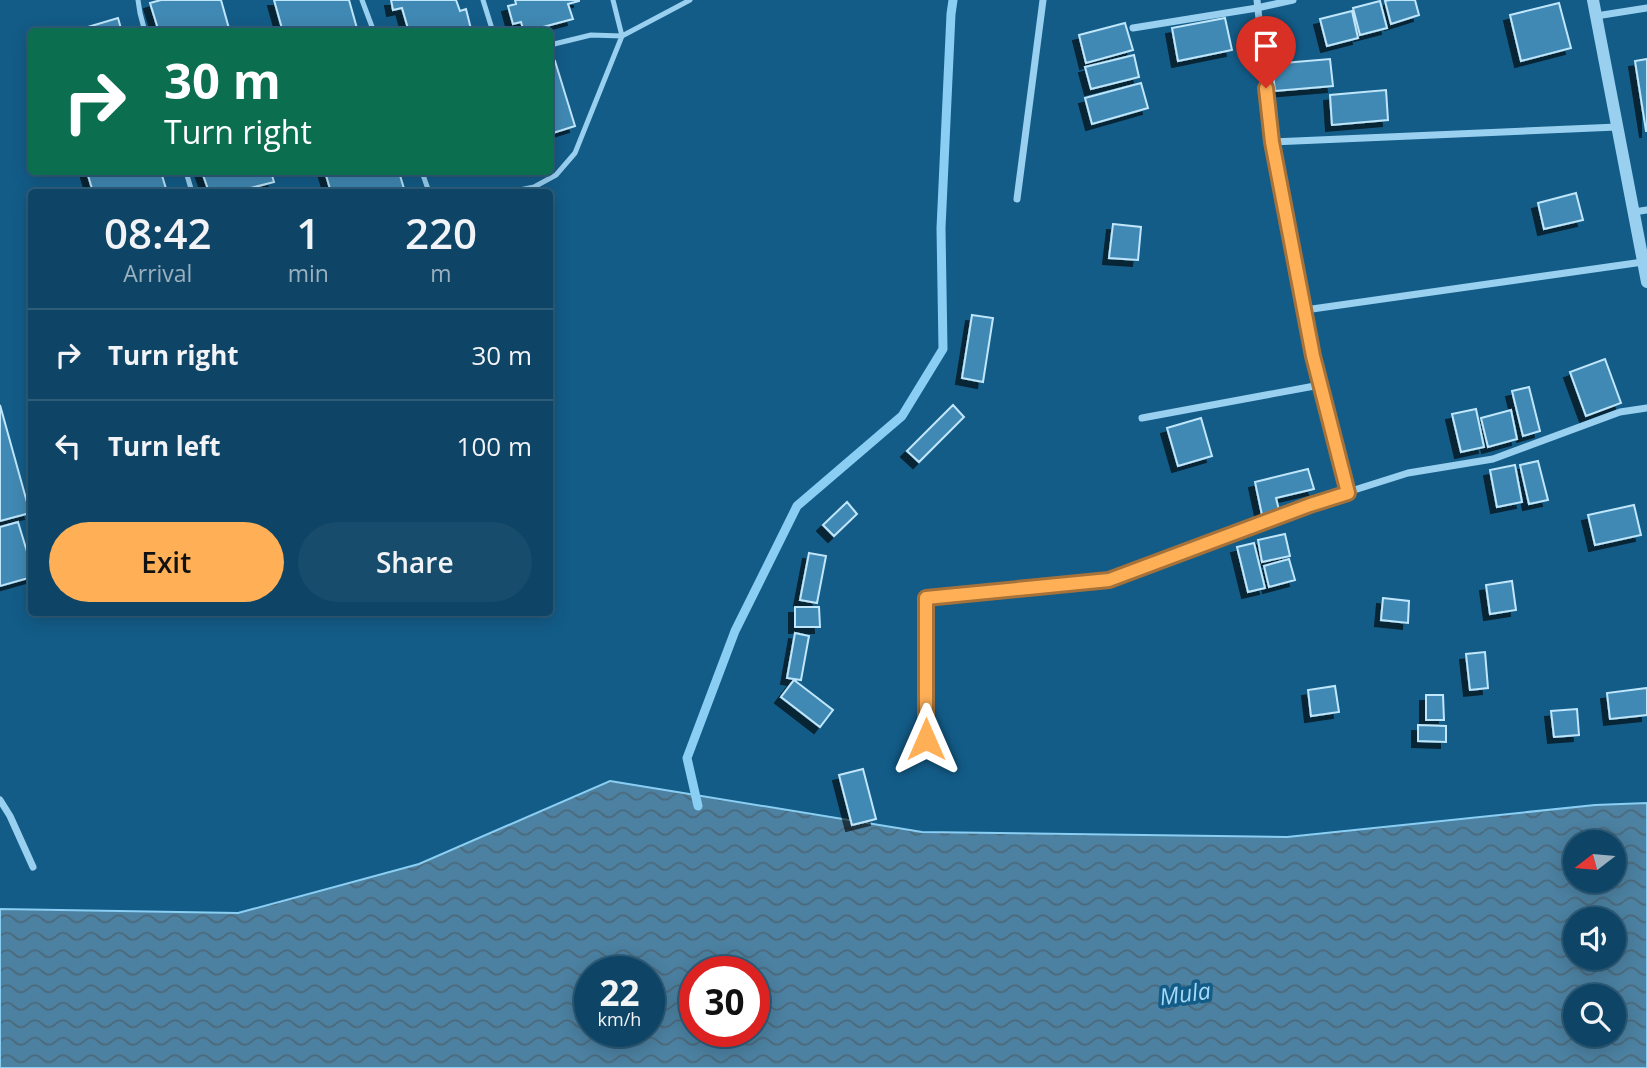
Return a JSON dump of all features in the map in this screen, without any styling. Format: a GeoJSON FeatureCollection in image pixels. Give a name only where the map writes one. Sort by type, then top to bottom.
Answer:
{"type":"FeatureCollection","features":[{"type":"Feature","properties":{"kind":"street"},"geometry":{"type":"LineString","coordinates":[[1017,199],[1043,0]]}},
{"type":"Feature","properties":{"kind":"street"},"geometry":{"type":"LineString","coordinates":[[1133,28],[1257,4],[1293,0]]}},
{"type":"Feature","properties":{"kind":"street"},"geometry":{"type":"LineString","coordinates":[[1593,0],[1647,282]]}},
{"type":"Feature","properties":{"kind":"street"},"geometry":{"type":"LineString","coordinates":[[1257,4],[1272,142],[1313,356],[1348,493]]}},
{"type":"Feature","properties":{"kind":"street"},"geometry":{"type":"LineString","coordinates":[[1596,16],[1647,8]]}},
{"type":"Feature","properties":{"kind":"street"},"geometry":{"type":"LineString","coordinates":[[1272,142],[1617,127]]}},
{"type":"Feature","properties":{"kind":"street"},"geometry":{"type":"LineString","coordinates":[[1633,212],[1647,210]]}},
{"type":"Feature","properties":{"kind":"street"},"geometry":{"type":"LineString","coordinates":[[1305,310],[1643,262]]}},
{"type":"Feature","properties":{"kind":"street"},"geometry":{"type":"LineString","coordinates":[[1142,418],[1320,385]]}},
{"type":"Feature","properties":{"kind":"street"},"geometry":{"type":"LineString","coordinates":[[926,739],[926,598],[1109,580],[1298,509],[1408,473],[1493,459],[1620,412],[1647,408]]}},
{"type":"Feature","properties":{"kind":"street"},"geometry":{"type":"LineString","coordinates":[[0,800],[33,867]]}},
{"type":"Feature","properties":{"kind":"lane"},"geometry":{"type":"LineString","coordinates":[[138,0],[144,28]]}},
{"type":"Feature","properties":{"kind":"lane"},"geometry":{"type":"LineString","coordinates":[[362,0],[372,28]]}},
{"type":"Feature","properties":{"kind":"lane"},"geometry":{"type":"LineString","coordinates":[[483,0],[491,28]]}},
{"type":"Feature","properties":{"kind":"lane"},"geometry":{"type":"LineString","coordinates":[[524,189],[556,175],[575,153],[622,36],[613,0]]}},
{"type":"Feature","properties":{"kind":"lane"},"geometry":{"type":"LineString","coordinates":[[553,44],[590,35],[622,36],[690,0]]}},
{"type":"Feature","properties":{"kind":"water","name":"Mula"},"geometry":{"type":"Polygon","coordinates":[[[610,781],[922,832],[1287,837],[1595,805],[1647,803],[1647,1068],[0,1068],[0,909],[238,913],[419,864],[610,781]]]}},
{"type":"Feature","properties":{"kind":"building"},"geometry":{"type":"Polygon","coordinates":[[[161,0],[221,0],[229,28],[158,28],[150,3],[161,0]]]}},
{"type":"Feature","properties":{"kind":"building"},"geometry":{"type":"Polygon","coordinates":[[[274,0],[349,0],[357,28],[282,28],[274,0]]]}},
{"type":"Feature","properties":{"kind":"building"},"geometry":{"type":"Polygon","coordinates":[[[391,0],[456,0],[460,11],[466,9],[471,28],[408,28],[402,8],[393,10],[391,0]]]}},
{"type":"Feature","properties":{"kind":"building"},"geometry":{"type":"Polygon","coordinates":[[[515,0],[579,0],[568,4],[573,19],[539,28],[523,28],[521,22],[513,24],[508,6],[516,4],[515,0]]]}},
{"type":"Feature","properties":{"kind":"building"},"geometry":{"type":"Polygon","coordinates":[[[1415,0],[1419,15],[1391,24],[1385,1],[1415,0]]]}},
{"type":"Feature","properties":{"kind":"building"},"geometry":{"type":"Polygon","coordinates":[[[1380,1],[1387,28],[1360,35],[1353,8],[1380,1]]]}},
{"type":"Feature","properties":{"kind":"building"},"geometry":{"type":"Polygon","coordinates":[[[1559,3],[1571,48],[1521,61],[1510,15],[1559,3]]]}},
{"type":"Feature","properties":{"kind":"building"},"geometry":{"type":"Polygon","coordinates":[[[1352,11],[1358,38],[1327,46],[1320,19],[1352,11]]]}},
{"type":"Feature","properties":{"kind":"building"},"geometry":{"type":"Polygon","coordinates":[[[118,18],[121,28],[84,28],[118,18]]]}},
{"type":"Feature","properties":{"kind":"building"},"geometry":{"type":"Polygon","coordinates":[[[1225,18],[1232,50],[1178,61],[1172,28],[1225,18]]]}},
{"type":"Feature","properties":{"kind":"building"},"geometry":{"type":"Polygon","coordinates":[[[1125,23],[1133,50],[1086,63],[1079,35],[1125,23]]]}},
{"type":"Feature","properties":{"kind":"building"},"geometry":{"type":"Polygon","coordinates":[[[1134,55],[1139,77],[1091,89],[1085,67],[1134,55]]]}},
{"type":"Feature","properties":{"kind":"building"},"geometry":{"type":"Polygon","coordinates":[[[1330,59],[1333,86],[1275,91],[1272,64],[1330,59]]]}},
{"type":"Feature","properties":{"kind":"building"},"geometry":{"type":"Polygon","coordinates":[[[1647,59],[1647,131],[1646,131],[1635,61],[1647,59]]]}},
{"type":"Feature","properties":{"kind":"building"},"geometry":{"type":"Polygon","coordinates":[[[553,61],[575,126],[553,133],[553,61]]]}},
{"type":"Feature","properties":{"kind":"building"},"geometry":{"type":"Polygon","coordinates":[[[1141,83],[1148,108],[1092,124],[1085,98],[1141,83]]]}},
{"type":"Feature","properties":{"kind":"building"},"geometry":{"type":"Polygon","coordinates":[[[1386,90],[1388,120],[1332,125],[1330,95],[1386,90]]]}},
{"type":"Feature","properties":{"kind":"building"},"geometry":{"type":"Polygon","coordinates":[[[88,175],[162,175],[166,189],[92,189],[88,175]]]}},
{"type":"Feature","properties":{"kind":"building"},"geometry":{"type":"Polygon","coordinates":[[[203,175],[272,175],[274,182],[247,189],[208,189],[203,175]]]}},
{"type":"Feature","properties":{"kind":"building"},"geometry":{"type":"Polygon","coordinates":[[[326,175],[400,175],[404,189],[330,189],[326,175]]]}},
{"type":"Feature","properties":{"kind":"building"},"geometry":{"type":"Polygon","coordinates":[[[1576,193],[1583,220],[1544,229],[1538,203],[1576,193]]]}},
{"type":"Feature","properties":{"kind":"building"},"geometry":{"type":"Polygon","coordinates":[[[1113,224],[1141,227],[1138,260],[1109,258],[1113,224]]]}},
{"type":"Feature","properties":{"kind":"building"},"geometry":{"type":"Polygon","coordinates":[[[972,315],[993,318],[983,382],[962,378],[972,315]]]}},
{"type":"Feature","properties":{"kind":"building"},"geometry":{"type":"Polygon","coordinates":[[[1605,359],[1621,403],[1586,416],[1570,372],[1605,359]]]}},
{"type":"Feature","properties":{"kind":"building"},"geometry":{"type":"Polygon","coordinates":[[[1529,387],[1540,431],[1523,436],[1512,391],[1529,387]]]}},
{"type":"Feature","properties":{"kind":"building"},"geometry":{"type":"Polygon","coordinates":[[[0,405],[28,514],[0,521],[0,405]]]}},
{"type":"Feature","properties":{"kind":"building"},"geometry":{"type":"Polygon","coordinates":[[[953,405],[964,417],[919,462],[907,451],[953,405]]]}},
{"type":"Feature","properties":{"kind":"building"},"geometry":{"type":"Polygon","coordinates":[[[1476,409],[1484,447],[1461,452],[1452,414],[1476,409]]]}},
{"type":"Feature","properties":{"kind":"building"},"geometry":{"type":"Polygon","coordinates":[[[1511,410],[1517,439],[1488,447],[1481,418],[1511,410]]]}},
{"type":"Feature","properties":{"kind":"building"},"geometry":{"type":"Polygon","coordinates":[[[1201,418],[1212,456],[1178,466],[1167,428],[1201,418]]]}},
{"type":"Feature","properties":{"kind":"building"},"geometry":{"type":"Polygon","coordinates":[[[1538,461],[1548,500],[1529,504],[1520,465],[1538,461]]]}},
{"type":"Feature","properties":{"kind":"building"},"geometry":{"type":"Polygon","coordinates":[[[1515,465],[1522,502],[1497,507],[1490,470],[1515,465]]]}},
{"type":"Feature","properties":{"kind":"building"},"geometry":{"type":"Polygon","coordinates":[[[1308,469],[1314,489],[1276,498],[1279,510],[1262,515],[1255,482],[1308,469]]]}},
{"type":"Feature","properties":{"kind":"building"},"geometry":{"type":"Polygon","coordinates":[[[847,502],[857,514],[834,536],[823,525],[847,502]]]}},
{"type":"Feature","properties":{"kind":"building"},"geometry":{"type":"Polygon","coordinates":[[[1634,505],[1641,535],[1595,545],[1588,515],[1634,505]]]}},
{"type":"Feature","properties":{"kind":"building"},"geometry":{"type":"Polygon","coordinates":[[[18,522],[28,555],[28,578],[0,586],[0,527],[18,522]]]}},
{"type":"Feature","properties":{"kind":"building"},"geometry":{"type":"Polygon","coordinates":[[[1285,534],[1290,556],[1262,562],[1258,540],[1285,534]]]}},
{"type":"Feature","properties":{"kind":"building"},"geometry":{"type":"Polygon","coordinates":[[[1254,543],[1265,588],[1248,592],[1237,547],[1254,543]]]}},
{"type":"Feature","properties":{"kind":"building"},"geometry":{"type":"Polygon","coordinates":[[[809,553],[826,556],[817,603],[800,600],[809,553]]]}},
{"type":"Feature","properties":{"kind":"building"},"geometry":{"type":"Polygon","coordinates":[[[1289,559],[1295,580],[1269,587],[1264,566],[1289,559]]]}},
{"type":"Feature","properties":{"kind":"building"},"geometry":{"type":"Polygon","coordinates":[[[1512,581],[1516,610],[1490,614],[1486,585],[1512,581]]]}},
{"type":"Feature","properties":{"kind":"building"},"geometry":{"type":"Polygon","coordinates":[[[1383,598],[1409,601],[1408,623],[1381,620],[1383,598]]]}},
{"type":"Feature","properties":{"kind":"building"},"geometry":{"type":"Polygon","coordinates":[[[795,607],[819,607],[820,627],[795,627],[795,607]]]}},
{"type":"Feature","properties":{"kind":"building"},"geometry":{"type":"Polygon","coordinates":[[[795,633],[809,636],[801,680],[787,678],[795,633]]]}},
{"type":"Feature","properties":{"kind":"building"},"geometry":{"type":"Polygon","coordinates":[[[1485,652],[1488,688],[1470,690],[1466,654],[1485,652]]]}},
{"type":"Feature","properties":{"kind":"building"},"geometry":{"type":"Polygon","coordinates":[[[794,680],[833,710],[820,727],[781,697],[794,680]]]}},
{"type":"Feature","properties":{"kind":"building"},"geometry":{"type":"Polygon","coordinates":[[[1335,686],[1339,712],[1311,716],[1308,690],[1335,686]]]}},
{"type":"Feature","properties":{"kind":"building"},"geometry":{"type":"Polygon","coordinates":[[[1647,688],[1647,715],[1610,719],[1607,693],[1647,688]]]}},
{"type":"Feature","properties":{"kind":"building"},"geometry":{"type":"Polygon","coordinates":[[[1426,695],[1443,695],[1444,720],[1426,720],[1426,695]]]}},
{"type":"Feature","properties":{"kind":"building"},"geometry":{"type":"Polygon","coordinates":[[[1577,709],[1579,735],[1554,737],[1551,711],[1577,709]]]}},
{"type":"Feature","properties":{"kind":"building"},"geometry":{"type":"Polygon","coordinates":[[[1418,725],[1446,726],[1446,742],[1418,741],[1418,725]]]}},
{"type":"Feature","properties":{"kind":"building"},"geometry":{"type":"Polygon","coordinates":[[[863,769],[876,819],[852,825],[839,775],[863,769]]]}},
{"type":"Feature","properties":{"kind":"waterway"},"geometry":{"type":"LineString","coordinates":[[698,806],[687,758],[735,631],[797,506],[902,416],[943,349],[941,228],[953,0]]}},
{"type":"Feature","properties":{"kind":"route"},"geometry":{"type":"LineString","coordinates":[[926,739],[926,598],[1109,580],[1348,493],[1313,356],[1272,142],[1266,88]]}}]}
